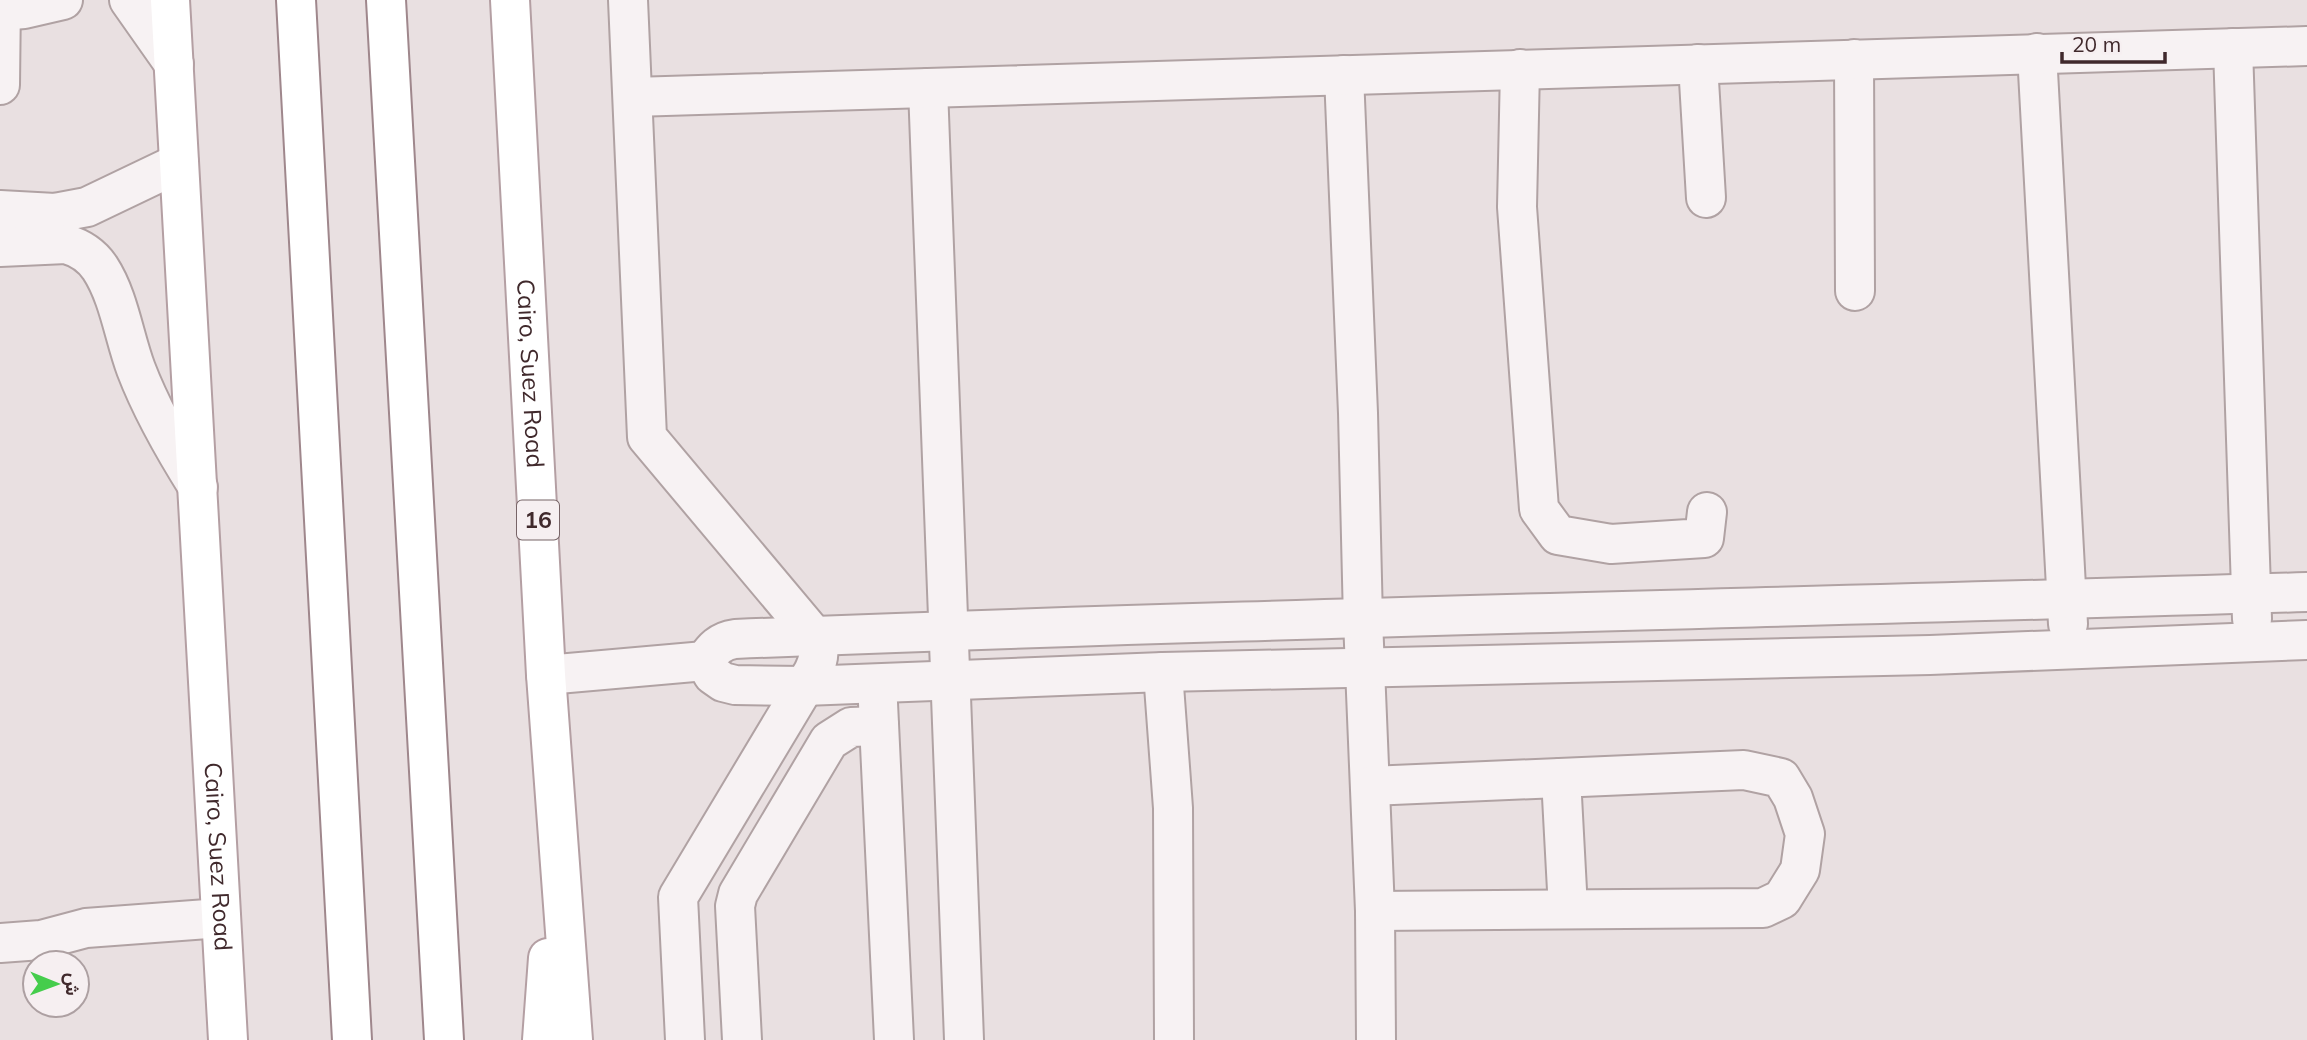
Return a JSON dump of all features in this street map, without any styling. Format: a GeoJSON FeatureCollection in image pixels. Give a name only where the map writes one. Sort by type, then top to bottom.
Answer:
{"type":"FeatureCollection","features":[{"type":"Feature","properties":{"kind":"main road","name":"Cairo, Suez Road"},"geometry":{"type":"LineString","coordinates":[[170,0],[228,1040]]}},
{"type":"Feature","properties":{"kind":"main road"},"geometry":{"type":"LineString","coordinates":[[296,0],[352,1040]]}},
{"type":"Feature","properties":{"kind":"main road"},"geometry":{"type":"LineString","coordinates":[[386,0],[444,1040]]}},
{"type":"Feature","properties":{"kind":"main road","name":"Cairo, Suez Road"},"geometry":{"type":"LineString","coordinates":[[510,0],[547,675],[573,1040]]}},
{"type":"Feature","properties":{"kind":"main road"},"geometry":{"type":"LineString","coordinates":[[542,1040],[549,945],[560,860]]}},
{"type":"Feature","properties":{"kind":"lane"},"geometry":{"type":"LineString","coordinates":[[0,85],[1,0]]}},
{"type":"Feature","properties":{"kind":"lane"},"geometry":{"type":"LineString","coordinates":[[0,10],[24,9],[63,0]]}},
{"type":"Feature","properties":{"kind":"lane"},"geometry":{"type":"LineString","coordinates":[[129,0],[174,64]]}},
{"type":"Feature","properties":{"kind":"lane"},"geometry":{"type":"LineString","coordinates":[[628,0],[647,437],[814,636],[820,649],[819,660],[678,897],[685,1040]]}},
{"type":"Feature","properties":{"kind":"lane"},"geometry":{"type":"LineString","coordinates":[[633,97],[2307,46]]}},
{"type":"Feature","properties":{"kind":"lane"},"geometry":{"type":"LineString","coordinates":[[2233,48],[2253,594],[2252,642]]}},
{"type":"Feature","properties":{"kind":"lane"},"geometry":{"type":"LineString","coordinates":[[2038,53],[2069,649]]}},
{"type":"Feature","properties":{"kind":"lane"},"geometry":{"type":"LineString","coordinates":[[1854,59],[1855,291]]}},
{"type":"Feature","properties":{"kind":"lane"},"geometry":{"type":"LineString","coordinates":[[1698,64],[1706,198]]}},
{"type":"Feature","properties":{"kind":"lane"},"geometry":{"type":"LineString","coordinates":[[1520,69],[1517,207],[1539,509],[1558,535],[1611,544],[1704,538],[1707,512]]}},
{"type":"Feature","properties":{"kind":"lane"},"geometry":{"type":"LineString","coordinates":[[1344,75],[1375,911],[1376,1040]]}},
{"type":"Feature","properties":{"kind":"lane"},"geometry":{"type":"LineString","coordinates":[[928,88],[964,1040]]}},
{"type":"Feature","properties":{"kind":"lane"},"geometry":{"type":"LineString","coordinates":[[0,247],[55,228],[79,209],[103,201],[179,163]]}},
{"type":"Feature","properties":{"kind":"lane"},"geometry":{"type":"LineString","coordinates":[[0,210],[55,228],[101,269],[153,409],[198,488]]}},
{"type":"Feature","properties":{"kind":"lane"},"geometry":{"type":"LineString","coordinates":[[705,661],[713,649],[724,640],[814,636],[2307,592]]}},
{"type":"Feature","properties":{"kind":"lane"},"geometry":{"type":"LineString","coordinates":[[705,661],[713,675],[723,682],[735,685],[804,686],[1163,672],[1916,655],[2307,640]]}},
{"type":"Feature","properties":{"kind":"lane"},"geometry":{"type":"LineString","coordinates":[[547,675],[705,661]]}},
{"type":"Feature","properties":{"kind":"lane"},"geometry":{"type":"LineString","coordinates":[[1163,672],[1173,808],[1174,1040]]}},
{"type":"Feature","properties":{"kind":"lane"},"geometry":{"type":"LineString","coordinates":[[877,683],[894,1040]]}},
{"type":"Feature","properties":{"kind":"lane"},"geometry":{"type":"LineString","coordinates":[[742,1040],[735,906],[738,894],[829,740],[851,727],[879,726]]}},
{"type":"Feature","properties":{"kind":"lane"},"geometry":{"type":"LineString","coordinates":[[1370,786],[1744,770],[1782,778],[1793,798],[1804,834],[1800,870],[1782,899],[1763,908],[1375,911]]}},
{"type":"Feature","properties":{"kind":"lane"},"geometry":{"type":"LineString","coordinates":[[1561,778],[1568,909]]}},
{"type":"Feature","properties":{"kind":"lane"},"geometry":{"type":"LineString","coordinates":[[0,919],[41,918],[71,922],[86,928]]}},
{"type":"Feature","properties":{"kind":"lane"},"geometry":{"type":"LineString","coordinates":[[0,943],[41,940],[86,928],[221,918]]}}]}
